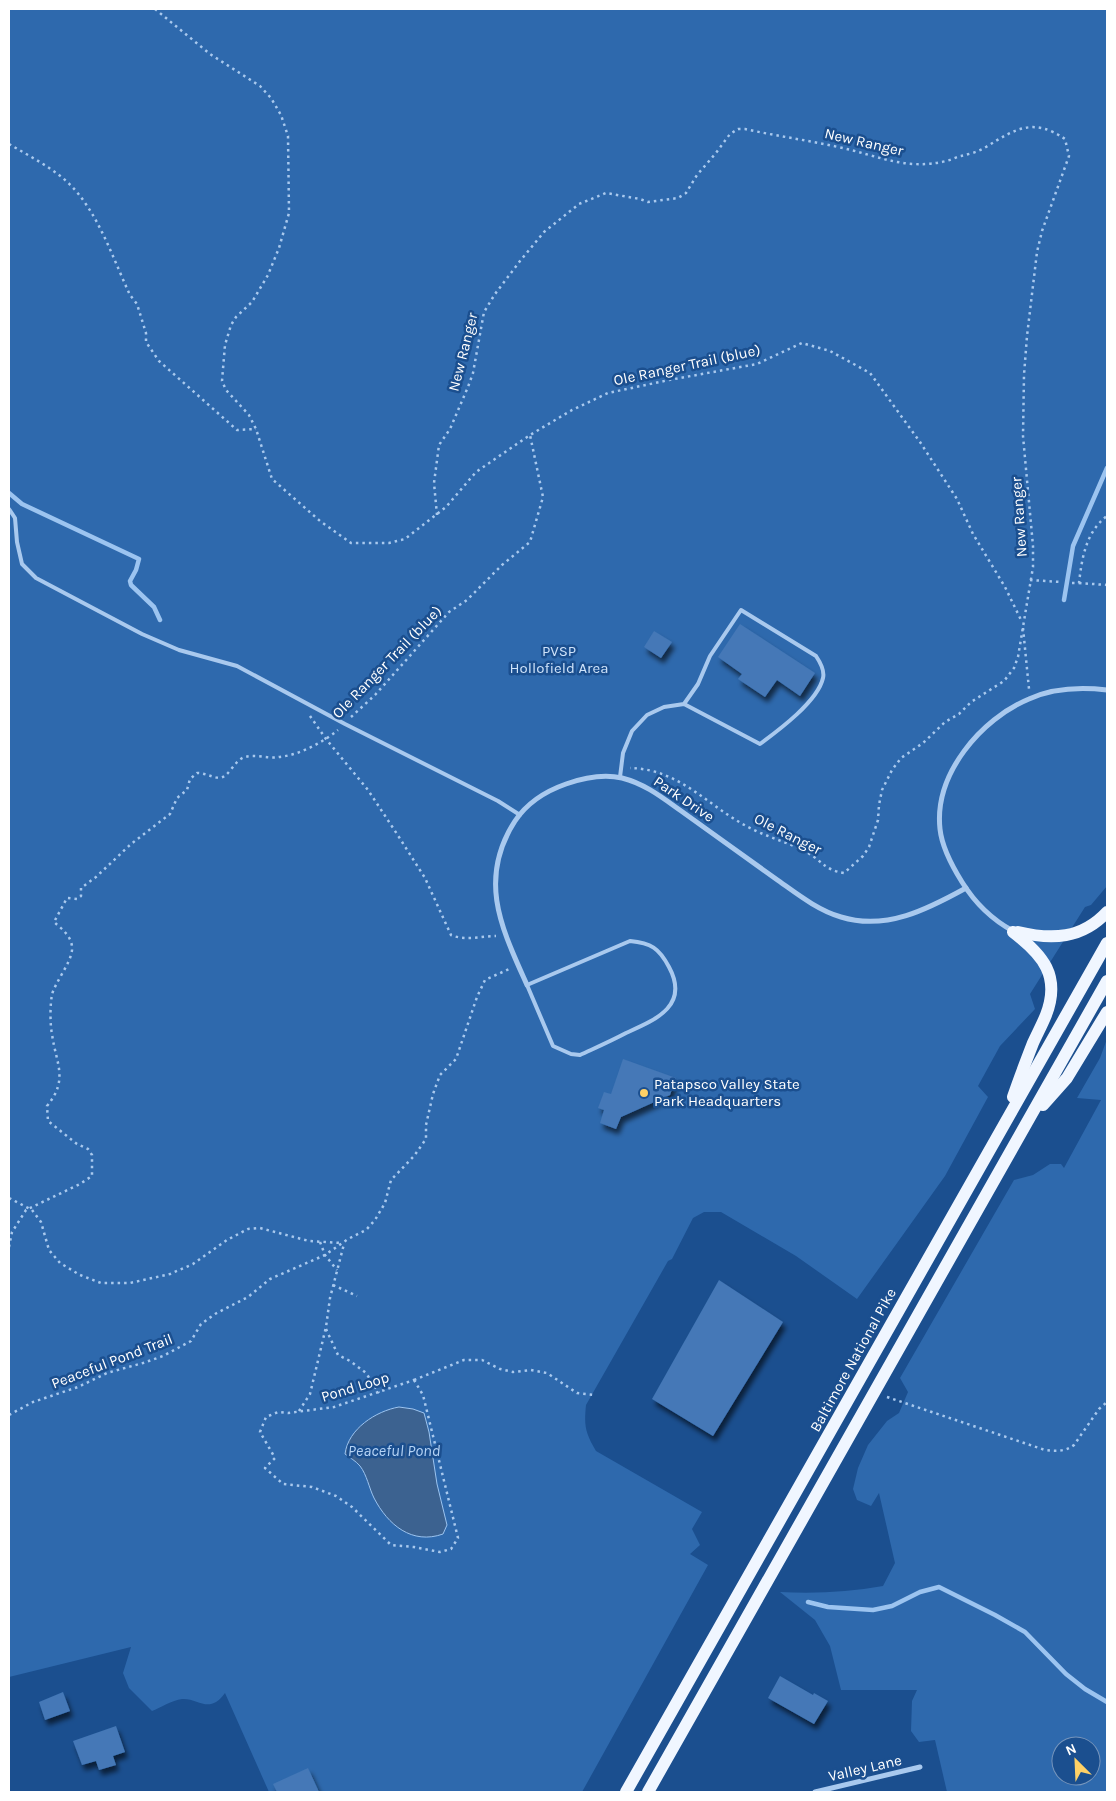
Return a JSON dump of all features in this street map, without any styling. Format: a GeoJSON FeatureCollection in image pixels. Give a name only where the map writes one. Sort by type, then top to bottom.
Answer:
{"type":"FeatureCollection","features":[{"type":"Feature","properties":{"kind":"main road"},"geometry":{"type":"LineString","coordinates":[[1014,932],[1054,937],[1074,934],[1098,922],[1107,912]]}},
{"type":"Feature","properties":{"kind":"main road"},"geometry":{"type":"LineString","coordinates":[[999,1133],[1033,1042],[1046,1015],[1052,986],[1049,971],[1044,961],[1033,947],[1014,932]]}},
{"type":"Feature","properties":{"kind":"main road","name":"Baltimore National Pike"},"geometry":{"type":"LineString","coordinates":[[626,1792],[1107,943]]}},
{"type":"Feature","properties":{"kind":"main road"},"geometry":{"type":"LineString","coordinates":[[648,1792],[1107,981]]}},
{"type":"Feature","properties":{"kind":"main road"},"geometry":{"type":"LineString","coordinates":[[1026,1124],[1067,1078],[1107,1012]]}},
{"type":"Feature","properties":{"kind":"street"},"geometry":{"type":"LineString","coordinates":[[1014,932],[989,915],[966,888],[948,856],[940,829],[940,813],[946,788],[957,762],[984,729],[1010,708],[1030,698],[1052,692],[1072,689],[1107,690]]}},
{"type":"Feature","properties":{"kind":"street","name":"Park Drive"},"geometry":{"type":"LineString","coordinates":[[527,985],[505,936],[495,898],[497,863],[510,830],[532,802],[560,786],[591,778],[620,777],[651,789],[809,902],[841,918],[872,922],[902,918],[932,907],[966,888]]}},
{"type":"Feature","properties":{"kind":"street","name":"Valley Lane"},"geometry":{"type":"LineString","coordinates":[[815,1792],[920,1767]]}},
{"type":"Feature","properties":{"kind":"lane"},"geometry":{"type":"LineString","coordinates":[[9,509],[15,518],[17,542],[22,564],[36,578],[142,634],[179,650],[237,666],[344,724],[498,801],[520,815]]}},
{"type":"Feature","properties":{"kind":"lane"},"geometry":{"type":"LineString","coordinates":[[620,777],[623,754],[632,731],[647,715],[664,707],[684,704],[760,744],[785,726],[813,698],[823,678],[822,665],[816,656],[740,610],[710,656],[698,684],[684,704]]}},
{"type":"Feature","properties":{"kind":"lane","name":"Park Drive"},"geometry":{"type":"LineString","coordinates":[[630,941],[653,946],[662,955],[671,970],[674,996],[668,1009],[657,1019],[580,1055],[571,1054],[553,1046],[527,985],[630,941]]}},
{"type":"Feature","properties":{"kind":"path"},"geometry":{"type":"LineString","coordinates":[[9,144],[50,168],[80,196],[97,224],[130,295],[137,304],[146,334],[146,342],[159,361],[237,430],[256,429],[249,415],[226,390],[222,381],[225,345],[231,325],[236,317],[252,302],[268,275],[279,248],[289,213],[288,136],[281,115],[271,98],[260,86],[210,54],[154,9]]}},
{"type":"Feature","properties":{"kind":"path","name":"New Ranger"},"geometry":{"type":"LineString","coordinates":[[437,515],[434,483],[439,445],[450,429],[473,373],[484,312],[495,294],[544,232],[579,204],[606,193],[648,202],[678,198],[686,194],[705,164],[730,134],[738,129],[836,146],[879,159],[914,165],[947,161],[966,156],[985,148],[1000,137],[1022,128],[1036,126],[1055,132],[1065,139],[1069,156],[1042,231],[1037,252],[1027,336],[1023,407],[1033,546],[1023,624]]}},
{"type":"Feature","properties":{"kind":"path","name":"Ole Ranger Trail (blue)"},"geometry":{"type":"LineString","coordinates":[[256,429],[272,479],[320,521],[351,542],[389,543],[405,539],[437,515],[476,472],[530,435],[572,410],[608,393],[758,364],[802,344],[830,351],[870,373],[920,442],[957,499],[973,534],[1005,587],[1023,624],[1030,698]]}},
{"type":"Feature","properties":{"kind":"path","name":"Ole Ranger Trail (blue)"},"geometry":{"type":"LineString","coordinates":[[28,1208],[80,1184],[92,1176],[92,1155],[88,1149],[77,1144],[48,1121],[46,1106],[54,1098],[60,1080],[60,1065],[51,1033],[52,994],[61,979],[72,950],[70,937],[54,922],[66,898],[78,899],[81,896],[81,888],[96,877],[131,844],[170,814],[177,798],[187,790],[190,779],[197,773],[204,773],[219,778],[226,775],[235,763],[245,757],[280,757],[326,740],[375,695],[449,612],[467,600],[502,565],[530,542],[543,497],[530,435]]}},
{"type":"Feature","properties":{"kind":"path"},"geometry":{"type":"LineString","coordinates":[[1079,583],[1082,556],[1096,524],[1107,516]]}},
{"type":"Feature","properties":{"kind":"path"},"geometry":{"type":"LineString","coordinates":[[1030,580],[1061,582]]}},
{"type":"Feature","properties":{"kind":"path"},"geometry":{"type":"LineString","coordinates":[[1072,583],[1107,585]]}},
{"type":"Feature","properties":{"kind":"path","name":"Ole Ranger"},"geometry":{"type":"LineString","coordinates":[[622,768],[647,768],[675,778],[752,829],[808,854],[832,872],[844,873],[863,856],[869,847],[878,820],[882,790],[892,770],[901,758],[923,743],[945,722],[959,714],[971,702],[1004,681],[1014,668],[1023,624]]}},
{"type":"Feature","properties":{"kind":"path"},"geometry":{"type":"LineString","coordinates":[[297,698],[326,740],[368,790],[426,878],[452,935],[457,938],[505,936]]}},
{"type":"Feature","properties":{"kind":"path","name":"Peaceful Pond Trail"},"geometry":{"type":"LineString","coordinates":[[9,1415],[33,1402],[78,1387],[107,1373],[163,1356],[191,1341],[201,1324],[215,1314],[248,1297],[270,1279],[324,1256],[366,1230],[375,1220],[384,1203],[391,1180],[414,1156],[426,1139],[426,1125],[433,1094],[440,1075],[456,1060],[477,997],[485,980],[518,965]]}},
{"type":"Feature","properties":{"kind":"path"},"geometry":{"type":"LineString","coordinates":[[9,1198],[28,1208],[42,1222],[49,1250],[60,1264],[101,1284],[130,1282],[170,1274],[193,1264],[227,1240],[248,1230],[260,1228],[309,1241],[344,1243],[333,1285],[326,1327],[310,1394],[299,1411]]}},
{"type":"Feature","properties":{"kind":"path"},"geometry":{"type":"LineString","coordinates":[[9,1247],[12,1232],[28,1208]]}},
{"type":"Feature","properties":{"kind":"path"},"geometry":{"type":"LineString","coordinates":[[320,1242],[324,1256],[337,1270]]}},
{"type":"Feature","properties":{"kind":"path"},"geometry":{"type":"LineString","coordinates":[[333,1285],[357,1296]]}},
{"type":"Feature","properties":{"kind":"path"},"geometry":{"type":"LineString","coordinates":[[326,1327],[338,1355],[366,1373],[379,1393]]}},
{"type":"Feature","properties":{"kind":"path","name":"Pond Loop"},"geometry":{"type":"LineString","coordinates":[[414,1380],[423,1395],[458,1538],[451,1549],[440,1552],[391,1545],[352,1507],[336,1496],[312,1487],[282,1484],[265,1468],[275,1458],[260,1432],[266,1417],[278,1412],[334,1407],[379,1393],[464,1360],[482,1360],[500,1369],[514,1372],[531,1370],[547,1373],[576,1393],[595,1394]]}},
{"type":"Feature","properties":{"kind":"path"},"geometry":{"type":"LineString","coordinates":[[873,1393],[1045,1450],[1058,1451],[1068,1449],[1074,1445],[1099,1409],[1107,1402]]}},
{"type":"Feature","properties":{"kind":"green space","name":"PVSP Hollofield Area"},"geometry":{"type":"Polygon","coordinates":[[[9,9],[1107,9],[1107,886],[1091,905],[1085,907],[1030,994],[1035,1009],[1000,1046],[978,1086],[988,1097],[945,1176],[857,1299],[796,1256],[721,1212],[704,1212],[693,1218],[672,1259],[668,1261],[586,1405],[585,1424],[587,1434],[596,1451],[702,1512],[692,1529],[700,1545],[690,1554],[708,1565],[582,1792],[269,1792],[225,1693],[214,1703],[204,1704],[182,1699],[170,1702],[152,1711],[129,1688],[123,1673],[131,1647],[9,1677],[9,9]]]}},
{"type":"Feature","properties":{"kind":"green space"},"geometry":{"type":"Polygon","coordinates":[[[1107,1039],[1107,1792],[947,1792],[935,1740],[919,1742],[911,1731],[912,1701],[917,1690],[841,1690],[830,1646],[815,1620],[780,1592],[832,1592],[883,1586],[895,1563],[879,1493],[871,1506],[857,1500],[853,1489],[858,1468],[868,1445],[887,1421],[899,1413],[908,1392],[900,1378],[1014,1180],[1033,1175],[1050,1164],[1061,1164],[1064,1168],[1101,1100],[1077,1098],[1100,1058],[1107,1039]]]}},
{"type":"Feature","properties":{"kind":"water","name":"Peaceful Pond"},"geometry":{"type":"Polygon","coordinates":[[[399,1407],[424,1413],[437,1484],[447,1525],[443,1534],[432,1537],[411,1535],[394,1524],[386,1517],[374,1498],[360,1466],[345,1454],[347,1445],[357,1429],[373,1417],[399,1407]]]}},
{"type":"Feature","properties":{"kind":"building"},"geometry":{"type":"Polygon","coordinates":[[[740,624],[815,673],[800,696],[777,680],[765,697],[738,679],[742,674],[718,657],[740,624]]]}},
{"type":"Feature","properties":{"kind":"building"},"geometry":{"type":"Polygon","coordinates":[[[654,631],[672,642],[661,658],[644,647],[654,631]]]}},
{"type":"Feature","properties":{"kind":"building","name":"Patapsco Valley State Park Headquarters"},"geometry":{"type":"Polygon","coordinates":[[[623,1059],[676,1078],[670,1095],[621,1117],[616,1129],[600,1123],[604,1110],[598,1108],[604,1092],[611,1094],[623,1059]]]}},
{"type":"Feature","properties":{"kind":"building"},"geometry":{"type":"Polygon","coordinates":[[[719,1280],[783,1322],[713,1436],[652,1399],[719,1280]]]}},
{"type":"Feature","properties":{"kind":"building"},"geometry":{"type":"Polygon","coordinates":[[[780,1676],[813,1695],[814,1693],[828,1701],[814,1724],[768,1698],[780,1676]]]}},
{"type":"Feature","properties":{"kind":"building"},"geometry":{"type":"Polygon","coordinates":[[[63,1692],[70,1711],[45,1720],[39,1702],[63,1692]]]}},
{"type":"Feature","properties":{"kind":"building"},"geometry":{"type":"Polygon","coordinates":[[[116,1726],[125,1752],[113,1756],[116,1765],[99,1770],[96,1761],[82,1765],[73,1741],[116,1726]]]}},
{"type":"Feature","properties":{"kind":"building"},"geometry":{"type":"Polygon","coordinates":[[[308,1768],[319,1792],[277,1792],[273,1784],[308,1768]]]}},
{"type":"Feature","properties":{"kind":"waterway"},"geometry":{"type":"LineString","coordinates":[[1064,600],[1073,546],[1107,468]]}},
{"type":"Feature","properties":{"kind":"waterway"},"geometry":{"type":"LineString","coordinates":[[9,493],[22,504],[139,559],[130,581],[131,585],[154,607],[160,620]]}},
{"type":"Feature","properties":{"kind":"waterway"},"geometry":{"type":"LineString","coordinates":[[808,1602],[828,1607],[873,1610],[892,1606],[920,1592],[939,1587],[1025,1632],[1066,1674],[1085,1689],[1107,1702]]}},
{"type":"Feature","properties":{"kind":"place","name":"Patapsco Valley State Park Headquarters"},"geometry":{"type":"Point","coordinates":[644,1093]}}]}
